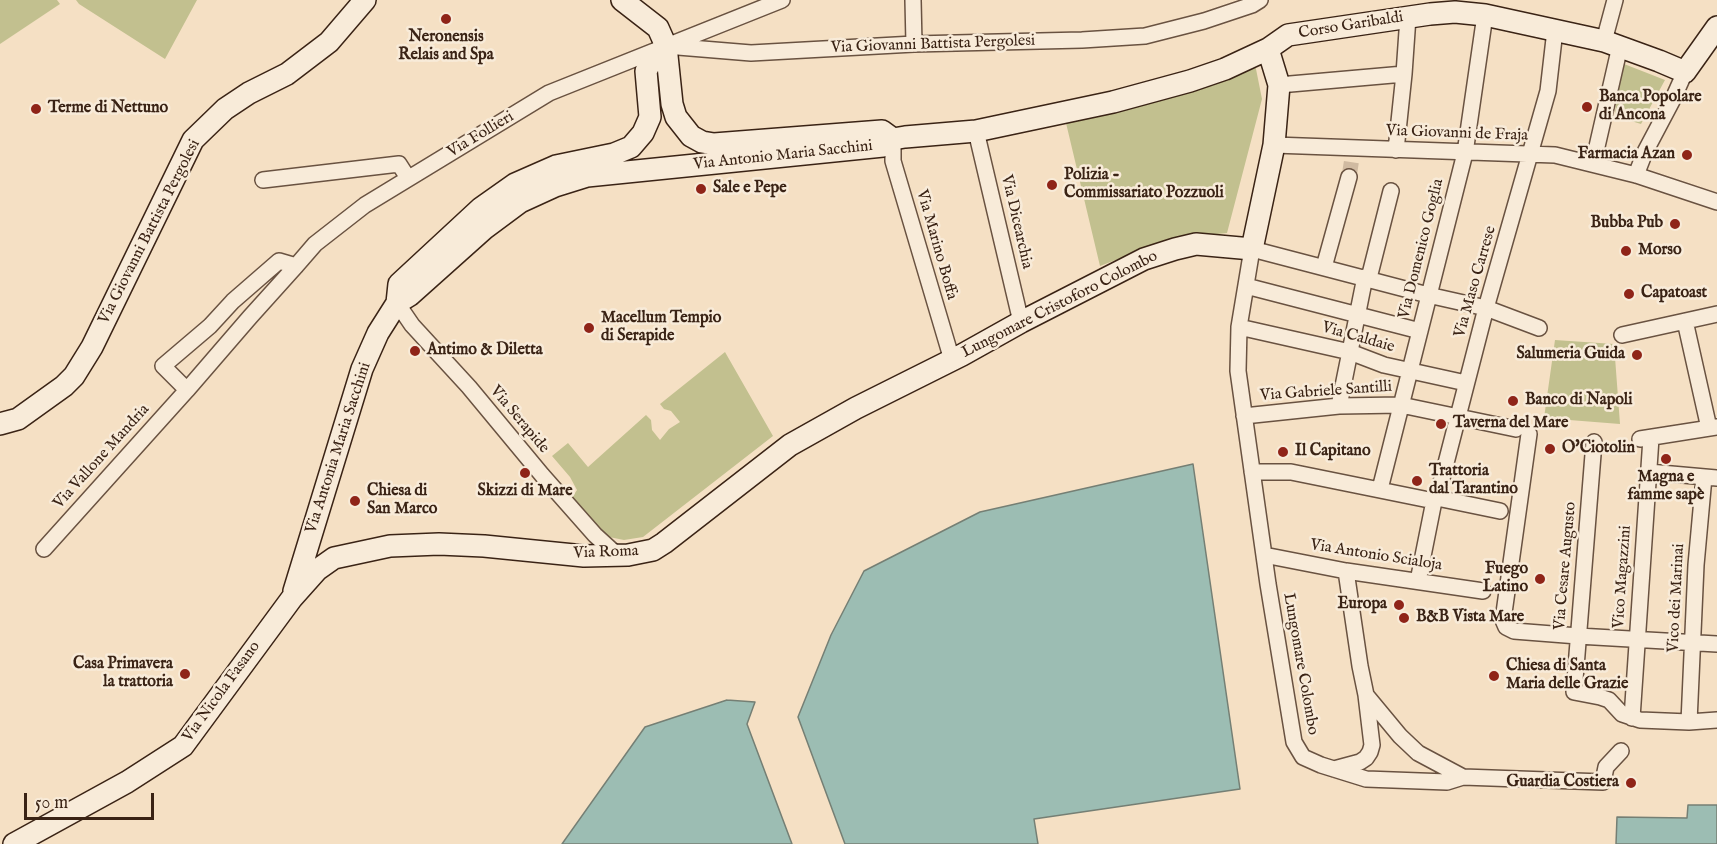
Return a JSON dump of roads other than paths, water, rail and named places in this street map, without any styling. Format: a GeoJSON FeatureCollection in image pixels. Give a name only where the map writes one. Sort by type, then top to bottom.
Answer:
{"type":"FeatureCollection","features":[{"type":"Feature","properties":{"kind":"street","name":"Via Giovanni Battista Pergolesi"},"geometry":{"type":"LineString","coordinates":[[0,424],[18,419],[64,386],[74,376],[92,347],[194,140],[225,109],[249,93],[287,74],[329,42],[365,0]]}},
{"type":"Feature","properties":{"kind":"street"},"geometry":{"type":"LineString","coordinates":[[622,0],[658,28],[666,46],[672,104],[676,117],[691,136],[702,142],[714,144],[882,131],[893,139]]}},
{"type":"Feature","properties":{"kind":"street","name":"Via Follieri"},"geometry":{"type":"LineString","coordinates":[[250,317],[315,244],[365,205],[549,93],[782,0]]}},
{"type":"Feature","properties":{"kind":"street"},"geometry":{"type":"LineString","coordinates":[[913,0],[914,44]]}},
{"type":"Feature","properties":{"kind":"street","name":"Via Giovanni Battista Pergolesi"},"geometry":{"type":"LineString","coordinates":[[666,46],[751,53],[914,44],[1082,40],[1145,36],[1204,21],[1252,5],[1260,0]]}},
{"type":"Feature","properties":{"kind":"street"},"geometry":{"type":"LineString","coordinates":[[1593,164],[1613,44],[1615,0]]}},
{"type":"Feature","properties":{"kind":"street","name":"Corso Garibaldi"},"geometry":{"type":"LineString","coordinates":[[1268,49],[1288,35],[1305,31],[1408,17],[1456,6],[1485,15],[1613,44],[1684,72]]}},
{"type":"Feature","properties":{"kind":"street","name":"Via Domenico Goglia"},"geometry":{"type":"LineString","coordinates":[[1380,489],[1465,153],[1485,15]]}},
{"type":"Feature","properties":{"kind":"street"},"geometry":{"type":"LineString","coordinates":[[1396,150],[1408,17]]}},
{"type":"Feature","properties":{"kind":"street"},"geometry":{"type":"LineString","coordinates":[[1636,175],[1684,72],[1717,27]]}},
{"type":"Feature","properties":{"kind":"street","name":"Via Maso Carrese"},"geometry":{"type":"LineString","coordinates":[[1418,581],[1457,416],[1548,91],[1555,30]]}},
{"type":"Feature","properties":{"kind":"street"},"geometry":{"type":"LineString","coordinates":[[397,303],[399,284],[481,208],[515,184],[556,166],[624,152],[635,143],[643,133],[650,117],[646,71],[652,60],[666,46]]}},
{"type":"Feature","properties":{"kind":"street"},"geometry":{"type":"LineString","coordinates":[[1264,555],[1238,371],[1239,327],[1245,286],[1274,146],[1279,85],[1268,49]]}},
{"type":"Feature","properties":{"kind":"street","name":"Via Antonio Maria Sacchini"},"geometry":{"type":"LineString","coordinates":[[397,303],[410,295],[499,216],[538,193],[568,181],[586,176],[641,169],[883,146],[893,139],[975,131],[1113,102],[1179,84],[1225,69],[1268,49]]}},
{"type":"Feature","properties":{"kind":"street"},"geometry":{"type":"LineString","coordinates":[[1279,85],[1404,74]]}},
{"type":"Feature","properties":{"kind":"street","name":"Via Dicearchia"},"geometry":{"type":"LineString","coordinates":[[975,131],[1021,322]]}},
{"type":"Feature","properties":{"kind":"street","name":"Via Marino Boffa"},"geometry":{"type":"LineString","coordinates":[[893,139],[893,160],[952,360]]}},
{"type":"Feature","properties":{"kind":"street","name":"Via Giovanni de Fraja"},"geometry":{"type":"LineString","coordinates":[[1274,146],[1352,154],[1396,150],[1555,155],[1636,175],[1717,202]]}},
{"type":"Feature","properties":{"kind":"street"},"geometry":{"type":"LineString","coordinates":[[263,180],[399,164],[408,178]]}},
{"type":"Feature","properties":{"kind":"street"},"geometry":{"type":"LineString","coordinates":[[1324,267],[1349,177]]}},
{"type":"Feature","properties":{"kind":"street"},"geometry":{"type":"LineString","coordinates":[[1339,406],[1358,315],[1391,191]]}},
{"type":"Feature","properties":{"kind":"street","name":"Lungomare Cristoforo Colombo"},"geometry":{"type":"LineString","coordinates":[[889,391],[1144,259],[1196,244],[1252,249]]}},
{"type":"Feature","properties":{"kind":"street"},"geometry":{"type":"LineString","coordinates":[[1252,249],[1486,308],[1539,328]]}},
{"type":"Feature","properties":{"kind":"street"},"geometry":{"type":"LineString","coordinates":[[188,390],[163,366],[210,326],[279,261],[296,266]]}},
{"type":"Feature","properties":{"kind":"street"},"geometry":{"type":"LineString","coordinates":[[1245,286],[1420,331]]}},
{"type":"Feature","properties":{"kind":"street"},"geometry":{"type":"LineString","coordinates":[[233,302],[250,317]]}},
{"type":"Feature","properties":{"kind":"street","name":"Via Serapide"},"geometry":{"type":"LineString","coordinates":[[397,303],[412,325],[469,387],[557,492],[606,547],[618,556]]}},
{"type":"Feature","properties":{"kind":"street","name":"Via Antonia Maria Sacchini"},"geometry":{"type":"LineString","coordinates":[[292,598],[362,369],[378,333],[397,303]]}},
{"type":"Feature","properties":{"kind":"street"},"geometry":{"type":"LineString","coordinates":[[1622,335],[1717,314]]}},
{"type":"Feature","properties":{"kind":"street","name":"Via Vallone Mandria"},"geometry":{"type":"LineString","coordinates":[[44,549],[188,390],[250,317]]}},
{"type":"Feature","properties":{"kind":"street"},"geometry":{"type":"LineString","coordinates":[[1685,321],[1713,428]]}},
{"type":"Feature","properties":{"kind":"street"},"geometry":{"type":"LineString","coordinates":[[210,326],[230,340]]}},
{"type":"Feature","properties":{"kind":"street","name":"Via Caldaie"},"geometry":{"type":"LineString","coordinates":[[1239,327],[1350,352],[1384,365],[1466,383]]}},
{"type":"Feature","properties":{"kind":"street","name":"Via Roma"},"geometry":{"type":"LineString","coordinates":[[292,598],[317,570],[334,558],[390,546],[439,544],[585,556],[618,556],[653,550],[790,446],[889,391]]}},
{"type":"Feature","properties":{"kind":"street","name":"Via Gabriele Santilli"},"geometry":{"type":"LineString","coordinates":[[1244,416],[1339,406],[1401,405],[1523,432],[1503,620],[1506,627],[1514,631],[1578,636]]}},
{"type":"Feature","properties":{"kind":"street","name":"Vico Magazzini"},"geometry":{"type":"LineString","coordinates":[[1636,719],[1637,639],[1649,472],[1645,439],[1713,428]]}},
{"type":"Feature","properties":{"kind":"street","name":"Via Cesare Augusto"},"geometry":{"type":"LineString","coordinates":[[1594,442],[1574,692],[1609,700],[1622,714],[1636,719]]}},
{"type":"Feature","properties":{"kind":"street"},"geometry":{"type":"LineString","coordinates":[[1252,472],[1291,472],[1500,511]]}},
{"type":"Feature","properties":{"kind":"street"},"geometry":{"type":"LineString","coordinates":[[1649,472],[1711,477]]}},
{"type":"Feature","properties":{"kind":"street","name":"Vico dei Marinai"},"geometry":{"type":"LineString","coordinates":[[1689,722],[1696,565],[1711,477]]}},
{"type":"Feature","properties":{"kind":"street","name":"Via Antonio Scialoja"},"geometry":{"type":"LineString","coordinates":[[1264,555],[1483,591]]}},
{"type":"Feature","properties":{"kind":"street","name":"Lungomare Colombo"},"geometry":{"type":"LineString","coordinates":[[1264,555],[1294,742],[1303,757],[1366,779],[1447,782],[1462,777],[1603,782],[1606,767],[1621,751]]}},
{"type":"Feature","properties":{"kind":"street"},"geometry":{"type":"LineString","coordinates":[[1334,769],[1360,762],[1366,758],[1372,745],[1346,570]]}},
{"type":"Feature","properties":{"kind":"street","name":"Via Nicola Fasano"},"geometry":{"type":"LineString","coordinates":[[14,844],[128,782],[183,746],[292,598]]}},
{"type":"Feature","properties":{"kind":"street"},"geometry":{"type":"LineString","coordinates":[[1578,636],[1717,644]]}},
{"type":"Feature","properties":{"kind":"street"},"geometry":{"type":"LineString","coordinates":[[1366,695],[1400,736],[1418,753],[1462,777]]}},
{"type":"Feature","properties":{"kind":"street"},"geometry":{"type":"LineString","coordinates":[[1636,719],[1689,722],[1717,720]]}},
{"type":"Feature","properties":{"kind":"water"},"geometry":{"type":"Polygon","coordinates":[[[1193,464],[1240,789],[1034,819],[1038,844],[845,844],[798,717],[831,635],[864,571],[980,512],[1193,464]]]}},
{"type":"Feature","properties":{"kind":"water"},"geometry":{"type":"Polygon","coordinates":[[[727,700],[755,702],[747,724],[792,844],[562,844],[645,727],[727,700]]]}},
{"type":"Feature","properties":{"kind":"water"},"geometry":{"type":"Polygon","coordinates":[[[1688,805],[1717,805],[1717,844],[1616,844],[1617,817],[1687,818],[1688,805]]]}},
{"type":"Feature","properties":{"kind":"tunnel"},"geometry":{"type":"LineString","coordinates":[[1349,177],[1352,158]]}},
{"type":"Feature","properties":{"kind":"place","name":"Neronensis Relais and Spa"},"geometry":{"type":"Point","coordinates":[446,19]}},
{"type":"Feature","properties":{"kind":"place","name":"Banca Popolare di Ancona"},"geometry":{"type":"Point","coordinates":[1587,107]}},
{"type":"Feature","properties":{"kind":"place","name":"Terme di Nettuno"},"geometry":{"type":"Point","coordinates":[36,109]}},
{"type":"Feature","properties":{"kind":"place","name":"Farmacia Azan"},"geometry":{"type":"Point","coordinates":[1687,155]}},
{"type":"Feature","properties":{"kind":"place","name":"Polizia - Commissariato Pozzuoli"},"geometry":{"type":"Point","coordinates":[1052,185]}},
{"type":"Feature","properties":{"kind":"place","name":"Sale e Pepe"},"geometry":{"type":"Point","coordinates":[701,189]}},
{"type":"Feature","properties":{"kind":"place","name":"Bubba Pub"},"geometry":{"type":"Point","coordinates":[1675,224]}},
{"type":"Feature","properties":{"kind":"place","name":"Morso"},"geometry":{"type":"Point","coordinates":[1626,251]}},
{"type":"Feature","properties":{"kind":"place","name":"Capatoast"},"geometry":{"type":"Point","coordinates":[1629,294]}},
{"type":"Feature","properties":{"kind":"place","name":"Macellum Tempio di Serapide"},"geometry":{"type":"Point","coordinates":[589,328]}},
{"type":"Feature","properties":{"kind":"place","name":"Antimo & Diletta"},"geometry":{"type":"Point","coordinates":[415,351]}},
{"type":"Feature","properties":{"kind":"place","name":"Salumeria Guida"},"geometry":{"type":"Point","coordinates":[1637,355]}},
{"type":"Feature","properties":{"kind":"place","name":"Banco di Napoli"},"geometry":{"type":"Point","coordinates":[1513,401]}},
{"type":"Feature","properties":{"kind":"place","name":"Taverna del Mare"},"geometry":{"type":"Point","coordinates":[1441,424]}},
{"type":"Feature","properties":{"kind":"place","name":"O'Ciotolin"},"geometry":{"type":"Point","coordinates":[1550,449]}},
{"type":"Feature","properties":{"kind":"place","name":"Il Capitano"},"geometry":{"type":"Point","coordinates":[1283,452]}},
{"type":"Feature","properties":{"kind":"place","name":"Magna e famme sapè"},"geometry":{"type":"Point","coordinates":[1666,459]}},
{"type":"Feature","properties":{"kind":"place","name":"Skizzi di Mare"},"geometry":{"type":"Point","coordinates":[525,473]}},
{"type":"Feature","properties":{"kind":"place","name":"Trattoria dal Tarantino"},"geometry":{"type":"Point","coordinates":[1417,481]}},
{"type":"Feature","properties":{"kind":"place","name":"Chiesa di San Marco"},"geometry":{"type":"Point","coordinates":[355,501]}},
{"type":"Feature","properties":{"kind":"place","name":"Fuego Latino"},"geometry":{"type":"Point","coordinates":[1540,579]}},
{"type":"Feature","properties":{"kind":"place","name":"Europa"},"geometry":{"type":"Point","coordinates":[1399,605]}},
{"type":"Feature","properties":{"kind":"place","name":"B&B Vista Mare"},"geometry":{"type":"Point","coordinates":[1404,618]}},
{"type":"Feature","properties":{"kind":"place","name":"Casa Primavera la trattoria"},"geometry":{"type":"Point","coordinates":[185,674]}},
{"type":"Feature","properties":{"kind":"place","name":"Chiesa di Santa Maria delle Grazie"},"geometry":{"type":"Point","coordinates":[1494,676]}},
{"type":"Feature","properties":{"kind":"place","name":"Guardia Costiera"},"geometry":{"type":"Point","coordinates":[1631,783]}}]}
